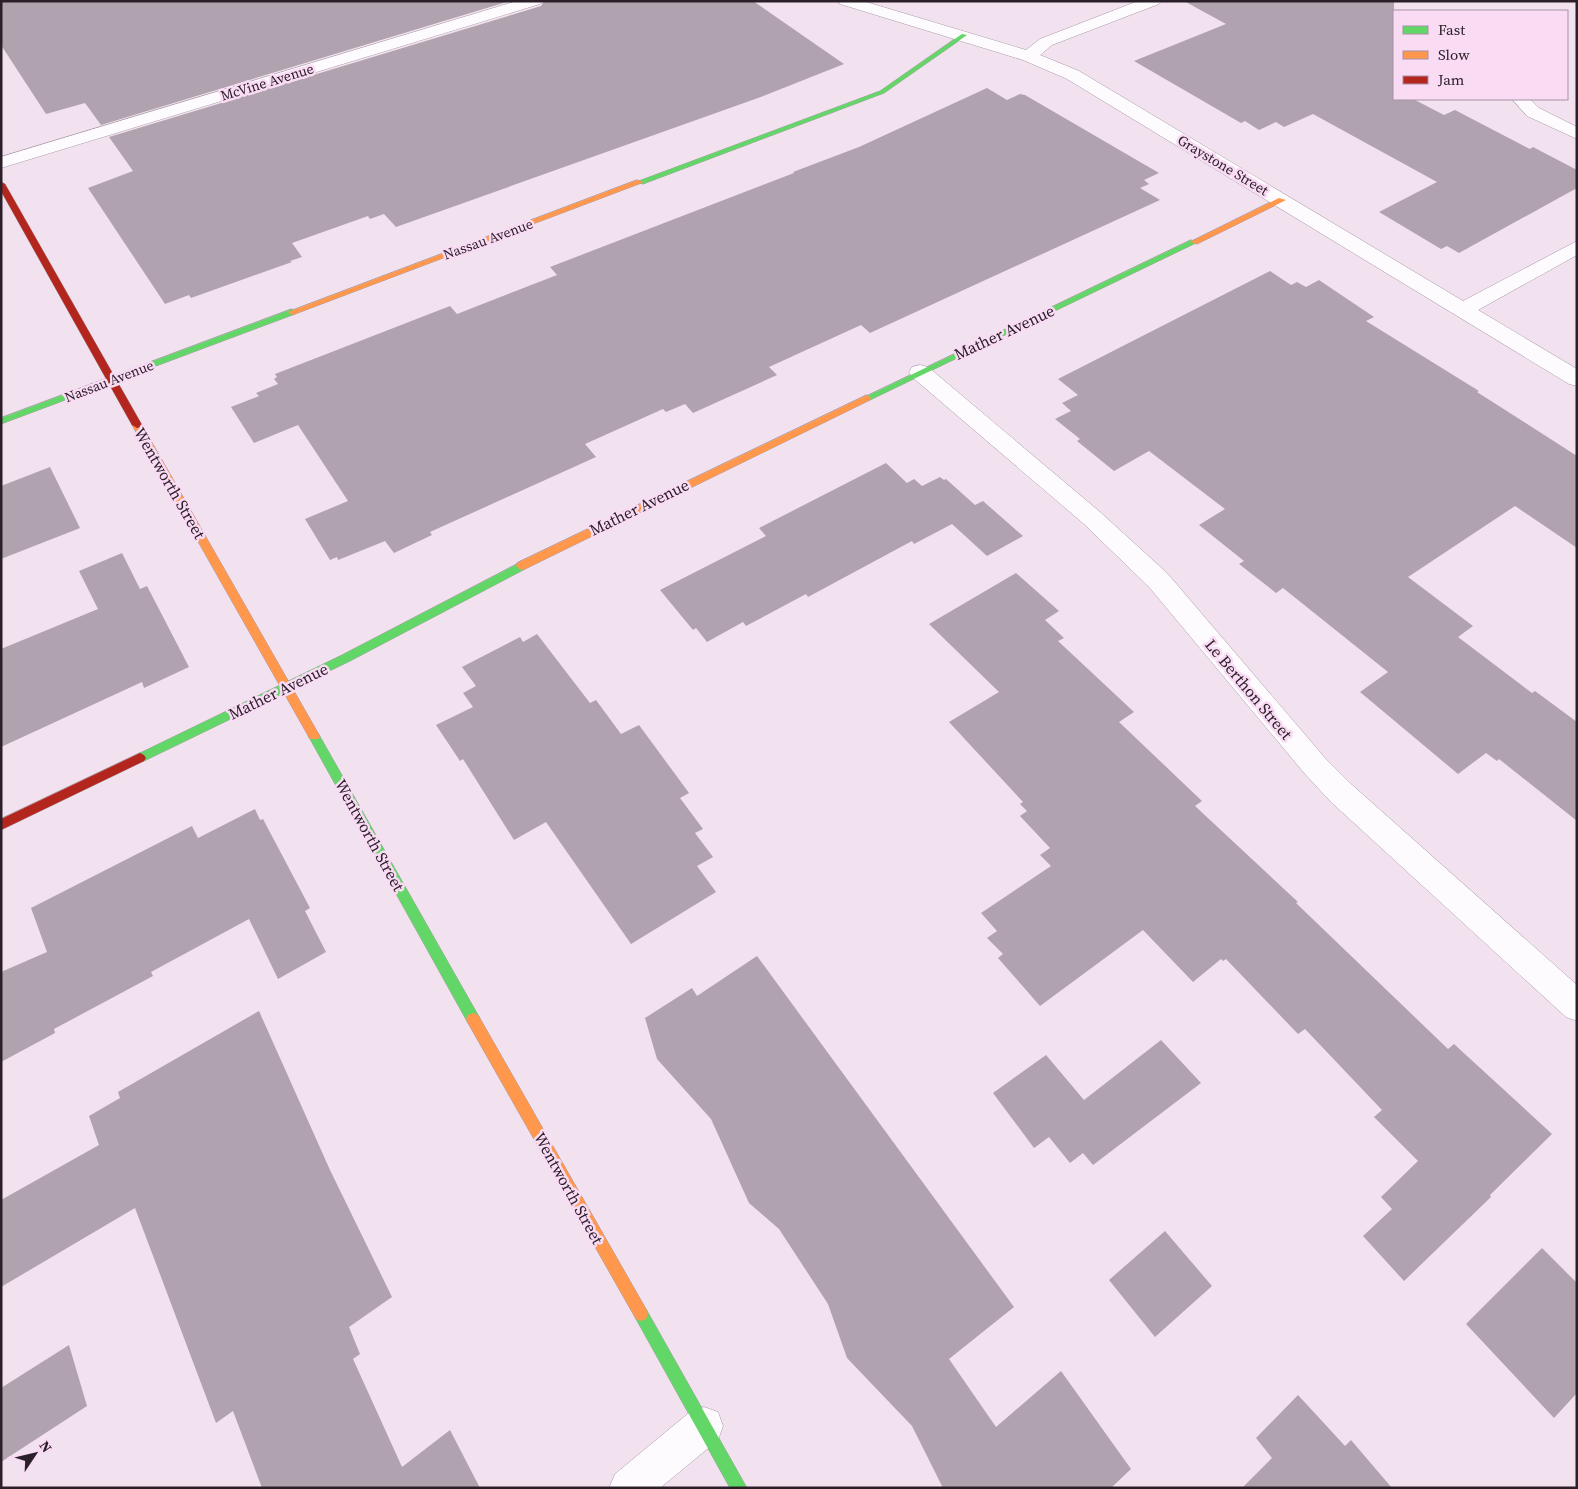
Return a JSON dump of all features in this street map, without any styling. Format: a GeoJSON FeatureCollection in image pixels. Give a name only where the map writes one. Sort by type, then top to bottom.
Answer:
{"type":"FeatureCollection","features":[{"type":"Feature","properties":{"kind":"street","name":"McVine Avenue"},"geometry":{"type":"LineString","coordinates":[[1,163],[534,1]]}},
{"type":"Feature","properties":{"kind":"street","name":"Graystone Street"},"geometry":{"type":"LineString","coordinates":[[846,1],[1029,56],[1094,86],[1577,379]]}},
{"type":"Feature","properties":{"kind":"street"},"geometry":{"type":"LineString","coordinates":[[1029,56],[1046,42],[1153,1]]}},
{"type":"Feature","properties":{"kind":"street","name":"Nassau Avenue"},"geometry":{"type":"LineString","coordinates":[[1,421],[882,92],[964,35]]}},
{"type":"Feature","properties":{"kind":"street"},"geometry":{"type":"LineString","coordinates":[[1522,100],[1533,112],[1577,134]]}},
{"type":"Feature","properties":{"kind":"street","name":"Wentworth Street"},"geometry":{"type":"LineString","coordinates":[[1,184],[738,1488]]}},
{"type":"Feature","properties":{"kind":"street","name":"Mather Avenue"},"geometry":{"type":"LineString","coordinates":[[1,825],[346,658],[554,548],[1282,200]]}},
{"type":"Feature","properties":{"kind":"street"},"geometry":{"type":"LineString","coordinates":[[1462,310],[1577,247]]}},
{"type":"Feature","properties":{"kind":"street","name":"Le Berthon Street"},"geometry":{"type":"LineString","coordinates":[[920,372],[1131,554],[1158,580],[1289,736],[1335,787],[1577,1006]]}},
{"type":"Feature","properties":{"kind":"street"},"geometry":{"type":"LineString","coordinates":[[629,1488],[704,1426]]}},
{"type":"Feature","properties":{"kind":"building"},"geometry":{"type":"Polygon","coordinates":[[[1,1],[510,1],[101,125],[85,103],[46,114],[1,45],[1,1]]]}},
{"type":"Feature","properties":{"kind":"building"},"geometry":{"type":"Polygon","coordinates":[[[544,1],[753,1],[844,64],[758,98],[396,227],[384,214],[370,219],[368,216],[292,243],[302,257],[290,261],[292,262],[191,298],[189,295],[165,304],[88,188],[133,171],[109,137],[541,6],[544,1]]]}},
{"type":"Feature","properties":{"kind":"building"},"geometry":{"type":"Polygon","coordinates":[[[1184,1],[1394,1],[1393,100],[1415,100],[1444,115],[1455,110],[1530,149],[1533,147],[1577,170],[1577,188],[1459,253],[1447,246],[1441,249],[1379,212],[1437,182],[1313,114],[1284,127],[1276,122],[1259,130],[1245,121],[1241,123],[1134,61],[1226,24],[1184,1]]]}},
{"type":"Feature","properties":{"kind":"building"},"geometry":{"type":"Polygon","coordinates":[[[987,88],[1007,100],[1020,94],[1025,95],[1159,173],[1144,180],[1149,184],[1140,188],[1160,200],[870,333],[861,325],[769,367],[777,375],[693,413],[685,404],[666,412],[663,409],[585,444],[596,457],[430,532],[432,535],[394,553],[385,541],[338,560],[337,557],[330,560],[305,519],[348,501],[298,425],[254,443],[231,407],[259,396],[256,393],[278,384],[274,379],[277,377],[275,374],[450,306],[457,314],[557,275],[550,267],[859,147],[987,88]]]}},
{"type":"Feature","properties":{"kind":"building"},"geometry":{"type":"Polygon","coordinates":[[[1270,271],[1291,285],[1297,282],[1306,287],[1319,280],[1374,317],[1366,321],[1479,391],[1477,392],[1577,456],[1577,548],[1515,506],[1408,577],[1473,626],[1458,637],[1532,693],[1535,691],[1577,722],[1577,821],[1499,759],[1497,761],[1486,753],[1458,774],[1360,692],[1388,672],[1283,588],[1276,593],[1239,564],[1244,561],[1199,525],[1225,509],[1149,451],[1114,471],[1077,441],[1080,439],[1055,419],[1071,411],[1062,403],[1078,395],[1058,379],[1270,271]]]}},
{"type":"Feature","properties":{"kind":"building"},"geometry":{"type":"Polygon","coordinates":[[[886,463],[907,483],[914,479],[922,486],[940,477],[944,480],[946,479],[975,505],[983,501],[1023,536],[987,556],[952,524],[914,544],[912,541],[808,597],[806,594],[746,626],[743,622],[707,642],[696,628],[693,630],[660,590],[766,536],[759,528],[886,463]]]}},
{"type":"Feature","properties":{"kind":"building"},"geometry":{"type":"Polygon","coordinates":[[[50,467],[80,528],[1,559],[1,486],[50,467]]]}},
{"type":"Feature","properties":{"kind":"building"},"geometry":{"type":"Polygon","coordinates":[[[122,553],[140,589],[147,586],[189,667],[144,688],[142,682],[1,747],[1,649],[98,609],[79,571],[122,553]]]}},
{"type":"Feature","properties":{"kind":"building"},"geometry":{"type":"Polygon","coordinates":[[[1016,573],[1059,611],[1045,620],[1064,638],[1058,641],[1134,712],[1119,722],[1202,801],[1195,806],[1298,902],[1296,903],[1448,1049],[1454,1044],[1552,1134],[1490,1195],[1491,1197],[1404,1281],[1363,1236],[1392,1209],[1381,1197],[1418,1161],[1374,1117],[1382,1110],[1305,1029],[1298,1034],[1226,959],[1223,961],[1221,959],[1193,982],[1143,930],[1040,1006],[998,958],[1003,954],[987,938],[997,931],[981,913],[1051,866],[1040,855],[1050,848],[1020,816],[1027,811],[1020,804],[1023,802],[949,722],[999,692],[929,624],[1016,573]]]}},
{"type":"Feature","properties":{"kind":"building"},"geometry":{"type":"Polygon","coordinates":[[[537,634],[590,703],[596,700],[621,734],[639,725],[689,793],[680,798],[703,829],[695,833],[713,857],[697,866],[716,892],[631,944],[546,822],[514,840],[463,759],[460,761],[436,725],[473,707],[463,693],[476,686],[462,667],[520,637],[523,642],[537,634]]]}},
{"type":"Feature","properties":{"kind":"building"},"geometry":{"type":"Polygon","coordinates":[[[255,809],[260,820],[263,819],[310,908],[305,911],[326,952],[278,979],[249,919],[151,972],[153,976],[54,1029],[55,1033],[1,1062],[1,972],[47,952],[31,908],[192,826],[198,838],[255,809]]]}},
{"type":"Feature","properties":{"kind":"building"},"geometry":{"type":"Polygon","coordinates":[[[757,956],[1014,1307],[949,1359],[996,1427],[1061,1371],[1131,1469],[1111,1488],[943,1488],[912,1426],[847,1358],[828,1304],[779,1229],[749,1203],[711,1119],[657,1059],[645,1018],[692,988],[697,996],[757,956]]]}},
{"type":"Feature","properties":{"kind":"building"},"geometry":{"type":"Polygon","coordinates":[[[259,1011],[330,1170],[392,1297],[349,1327],[360,1354],[353,1359],[402,1467],[450,1430],[480,1488],[262,1488],[233,1411],[216,1423],[135,1208],[1,1287],[1,1200],[99,1145],[89,1116],[120,1098],[118,1092],[259,1011]]]}},
{"type":"Feature","properties":{"kind":"building"},"geometry":{"type":"Polygon","coordinates":[[[1161,1040],[1201,1083],[1093,1165],[1083,1153],[1070,1163],[1049,1137],[1034,1148],[993,1093],[1046,1055],[1084,1100],[1161,1040]]]}},
{"type":"Feature","properties":{"kind":"building"},"geometry":{"type":"Polygon","coordinates":[[[1165,1231],[1212,1286],[1155,1337],[1109,1280],[1165,1231]]]}},
{"type":"Feature","properties":{"kind":"building"},"geometry":{"type":"Polygon","coordinates":[[[1542,1248],[1577,1283],[1577,1393],[1554,1418],[1466,1324],[1542,1248]]]}},
{"type":"Feature","properties":{"kind":"building"},"geometry":{"type":"Polygon","coordinates":[[[69,1345],[87,1406],[1,1462],[1,1388],[69,1345]]]}},
{"type":"Feature","properties":{"kind":"building"},"geometry":{"type":"Polygon","coordinates":[[[1298,1395],[1345,1446],[1351,1440],[1392,1488],[1242,1488],[1272,1458],[1256,1438],[1298,1395]]]}},
{"type":"Feature","properties":{"kind":"traffic: fast"},"geometry":{"type":"LineString","coordinates":[[640,182],[882,92],[964,35]]}},
{"type":"Feature","properties":{"kind":"traffic: fast"},"geometry":{"type":"LineString","coordinates":[[867,398],[1194,242]]}},
{"type":"Feature","properties":{"kind":"traffic: fast"},"geometry":{"type":"LineString","coordinates":[[1,421],[292,312]]}},
{"type":"Feature","properties":{"kind":"traffic: fast"},"geometry":{"type":"LineString","coordinates":[[140,758],[346,658],[521,566]]}},
{"type":"Feature","properties":{"kind":"traffic: fast"},"geometry":{"type":"LineString","coordinates":[[314,736],[473,1019]]}},
{"type":"Feature","properties":{"kind":"traffic: fast"},"geometry":{"type":"LineString","coordinates":[[641,1314],[739,1488]]}},
{"type":"Feature","properties":{"kind":"traffic: slow"},"geometry":{"type":"LineString","coordinates":[[292,312],[640,182]]}},
{"type":"Feature","properties":{"kind":"traffic: slow"},"geometry":{"type":"LineString","coordinates":[[1194,242],[1282,200]]}},
{"type":"Feature","properties":{"kind":"traffic: slow"},"geometry":{"type":"LineString","coordinates":[[521,566],[867,398]]}},
{"type":"Feature","properties":{"kind":"traffic: slow"},"geometry":{"type":"LineString","coordinates":[[137,425],[314,736]]}},
{"type":"Feature","properties":{"kind":"traffic: slow"},"geometry":{"type":"LineString","coordinates":[[473,1019],[641,1314]]}},
{"type":"Feature","properties":{"kind":"traffic: jam"},"geometry":{"type":"LineString","coordinates":[[1,184],[137,425]]}},
{"type":"Feature","properties":{"kind":"traffic: jam"},"geometry":{"type":"LineString","coordinates":[[1,825],[140,758]]}}]}
